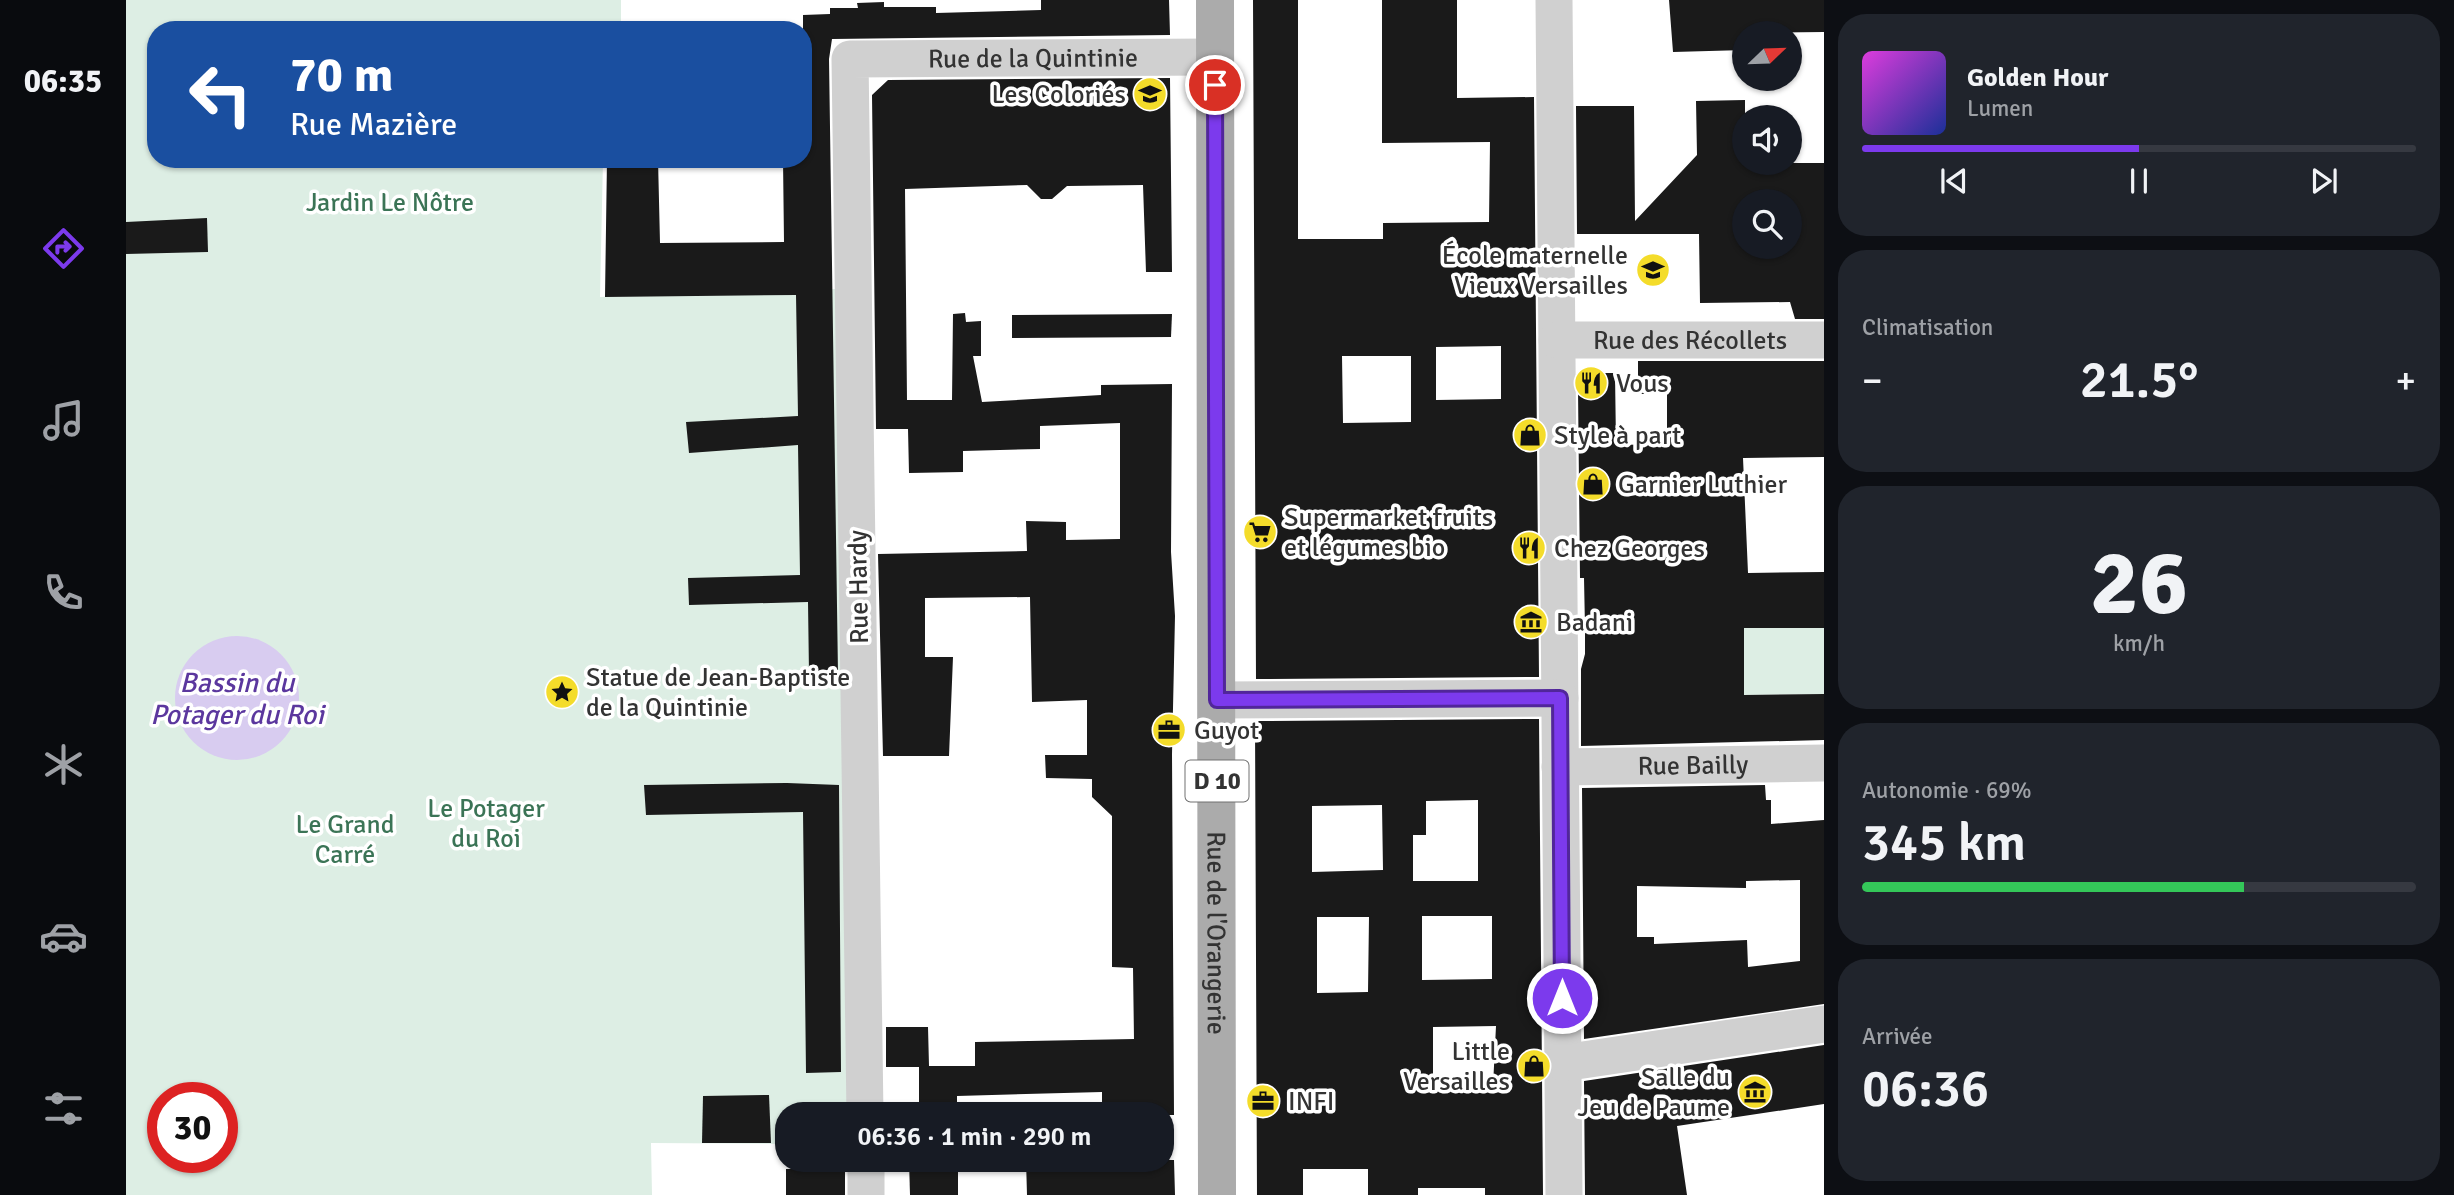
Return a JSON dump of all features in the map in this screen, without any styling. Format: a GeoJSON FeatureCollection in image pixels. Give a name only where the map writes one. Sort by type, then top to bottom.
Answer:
{"type":"FeatureCollection","features":[{"type":"Feature","properties":{"kind":"main road","name":"Rue de l'Orangerie"},"geometry":{"type":"LineString","coordinates":[[1215,0],[1217,1195]]}},
{"type":"Feature","properties":{"kind":"street"},"geometry":{"type":"LineString","coordinates":[[1554,0],[1564,1195]]}},
{"type":"Feature","properties":{"kind":"street","name":"Rue de la Quintinie"},"geometry":{"type":"LineString","coordinates":[[850,59],[1215,57]]}},
{"type":"Feature","properties":{"kind":"street","name":"Rue Hardy"},"geometry":{"type":"LineString","coordinates":[[850,59],[865,1102]]}},
{"type":"Feature","properties":{"kind":"street","name":"Rue des Récollets"},"geometry":{"type":"LineString","coordinates":[[1557,340],[1824,340]]}},
{"type":"Feature","properties":{"kind":"street"},"geometry":{"type":"LineString","coordinates":[[1217,700],[1560,698]]}},
{"type":"Feature","properties":{"kind":"street","name":"Rue Bailly"},"geometry":{"type":"LineString","coordinates":[[1560,767],[1824,763]]}},
{"type":"Feature","properties":{"kind":"street"},"geometry":{"type":"LineString","coordinates":[[1563,1063],[1824,1024]]}},
{"type":"Feature","properties":{"kind":"street"},"geometry":{"type":"LineString","coordinates":[[866,1172],[866,1195]]}},
{"type":"Feature","properties":{"kind":"green space","name":"Le Potager du Roi"},"geometry":{"type":"Polygon","coordinates":[[[126,0],[621,0],[621,21],[147,21],[147,168],[603,168],[600,297],[836,289],[854,1102],[775,1102],[775,1144],[651,1143],[652,1195],[126,1195],[126,0]]]}},
{"type":"Feature","properties":{"kind":"green space"},"geometry":{"type":"Polygon","coordinates":[[[1744,628],[1824,628],[1824,694],[1744,695],[1744,628]]]}},
{"type":"Feature","properties":{"kind":"water","name":"Bassin du Potager du Roi"},"geometry":{"type":"Polygon","coordinates":[[[237,636],[261,641],[281,654],[294,674],[299,698],[294,722],[281,742],[261,755],[237,760],[213,755],[193,742],[180,722],[175,698],[180,674],[193,654],[213,641],[237,636]]]}},
{"type":"Feature","properties":{"kind":"building"},"geometry":{"type":"Polygon","coordinates":[[[1041,0],[1169,0],[1170,35],[832,39],[829,59],[838,674],[809,674],[808,602],[689,605],[688,578],[800,575],[798,445],[689,453],[686,422],[798,416],[796,295],[605,297],[607,168],[658,168],[660,243],[784,242],[783,168],[812,168],[812,21],[803,21],[803,15],[830,14],[830,8],[858,8],[857,3],[884,2],[884,7],[936,7],[936,13],[1041,10],[1041,0]]]}},
{"type":"Feature","properties":{"kind":"building"},"geometry":{"type":"Polygon","coordinates":[[[1253,0],[1298,0],[1298,239],[1383,239],[1383,223],[1489,222],[1490,142],[1382,143],[1382,0],[1457,0],[1457,98],[1534,97],[1539,677],[1256,679],[1253,0]],[[1501,346],[1436,347],[1436,400],[1501,399],[1501,346]],[[1342,356],[1343,423],[1411,422],[1411,356],[1342,356]]]}},
{"type":"Feature","properties":{"kind":"building"},"geometry":{"type":"Polygon","coordinates":[[[1669,0],[1824,0],[1824,32],[1802,32],[1802,21],[1732,21],[1732,50],[1673,52],[1669,0]]]}},
{"type":"Feature","properties":{"kind":"building"},"geometry":{"type":"Polygon","coordinates":[[[1170,78],[1172,272],[1146,272],[1143,185],[1067,186],[1052,199],[1041,199],[1027,185],[905,189],[907,400],[952,400],[953,314],[965,313],[966,322],[981,321],[981,356],[973,356],[982,402],[1101,395],[1101,385],[1172,384],[1171,552],[1175,616],[1172,754],[1174,1102],[1102,1102],[1102,1092],[957,1096],[957,1102],[919,1102],[919,1067],[886,1067],[886,1027],[928,1027],[929,1066],[975,1066],[975,1042],[1134,1039],[1133,968],[1112,967],[1112,816],[1092,797],[1092,779],[1046,778],[1045,755],[1087,755],[1087,700],[1032,702],[1030,597],[925,598],[925,657],[953,657],[949,756],[883,756],[878,554],[1027,551],[1026,521],[1066,522],[1066,540],[1120,539],[1120,423],[1040,426],[1040,449],[963,451],[963,472],[909,473],[908,429],[876,429],[872,95],[888,80],[1170,78]]]}},
{"type":"Feature","properties":{"kind":"building"},"geometry":{"type":"Polygon","coordinates":[[[1745,100],[1745,105],[1732,105],[1732,175],[1802,175],[1802,163],[1824,163],[1824,319],[1795,319],[1790,302],[1700,303],[1699,234],[1577,234],[1576,106],[1634,106],[1635,221],[1697,155],[1696,101],[1745,100]]]}},
{"type":"Feature","properties":{"kind":"building"},"geometry":{"type":"Polygon","coordinates":[[[207,218],[208,252],[126,254],[126,222],[207,218]]]}},
{"type":"Feature","properties":{"kind":"building"},"geometry":{"type":"Polygon","coordinates":[[[1172,314],[1171,337],[1012,338],[1012,315],[1172,314]]]}},
{"type":"Feature","properties":{"kind":"building"},"geometry":{"type":"Polygon","coordinates":[[[1638,361],[1824,361],[1824,457],[1743,458],[1748,573],[1824,572],[1824,628],[1744,628],[1744,695],[1824,694],[1824,740],[1581,746],[1581,669],[1585,654],[1585,628],[1584,578],[1580,578],[1578,389],[1595,373],[1615,373],[1616,445],[1667,444],[1667,394],[1638,394],[1638,361]]]}},
{"type":"Feature","properties":{"kind":"building"},"geometry":{"type":"Polygon","coordinates":[[[1539,719],[1543,1195],[1485,1195],[1485,1188],[1418,1188],[1418,1195],[1368,1195],[1368,1169],[1303,1169],[1303,1195],[1257,1195],[1255,721],[1539,719]],[[1478,800],[1426,801],[1426,835],[1413,835],[1413,881],[1478,881],[1478,800]],[[1382,805],[1312,806],[1312,872],[1383,870],[1382,805]],[[1422,916],[1422,980],[1492,979],[1492,916],[1422,916]],[[1317,917],[1317,993],[1368,992],[1369,917],[1317,917]],[[1496,1026],[1433,1027],[1433,1087],[1493,1086],[1496,1026]]]}},
{"type":"Feature","properties":{"kind":"building"},"geometry":{"type":"Polygon","coordinates":[[[644,785],[839,785],[841,1072],[806,1073],[803,812],[646,815],[644,785]]]}},
{"type":"Feature","properties":{"kind":"building"},"geometry":{"type":"Polygon","coordinates":[[[1765,785],[1766,800],[1771,800],[1771,824],[1824,820],[1824,1004],[1584,1039],[1582,788],[1765,785]],[[1800,880],[1746,881],[1746,888],[1637,886],[1637,937],[1654,937],[1654,944],[1747,940],[1748,967],[1800,961],[1800,880]]]}},
{"type":"Feature","properties":{"kind":"building"},"geometry":{"type":"Polygon","coordinates":[[[1824,1045],[1824,1104],[1677,1126],[1687,1195],[1585,1195],[1584,1081],[1824,1045]]]}},
{"type":"Feature","properties":{"kind":"building"},"geometry":{"type":"Polygon","coordinates":[[[769,1095],[771,1143],[702,1143],[703,1096],[769,1095]]]}},
{"type":"Feature","properties":{"kind":"building"},"geometry":{"type":"Polygon","coordinates":[[[1174,1160],[1175,1195],[1027,1195],[1026,1172],[1174,1172],[1174,1160]]]}},
{"type":"Feature","properties":{"kind":"building"},"geometry":{"type":"Polygon","coordinates":[[[786,1172],[845,1172],[845,1195],[786,1195],[786,1172]]]}},
{"type":"Feature","properties":{"kind":"building"},"geometry":{"type":"Polygon","coordinates":[[[909,1172],[958,1172],[958,1195],[910,1195],[909,1172]]]}},
{"type":"Feature","properties":{"kind":"place","name":"Les Coloriés"},"geometry":{"type":"Point","coordinates":[1150,94]}},
{"type":"Feature","properties":{"kind":"place","name":"École maternelle Vieux Versailles"},"geometry":{"type":"Point","coordinates":[1653,270]}},
{"type":"Feature","properties":{"kind":"place","name":"Vous"},"geometry":{"type":"Point","coordinates":[1591,383]}},
{"type":"Feature","properties":{"kind":"place","name":"Style à part"},"geometry":{"type":"Point","coordinates":[1530,435]}},
{"type":"Feature","properties":{"kind":"place","name":"Garnier Luthier"},"geometry":{"type":"Point","coordinates":[1593,484]}},
{"type":"Feature","properties":{"kind":"place","name":"Supermarket fruits et légumes bio"},"geometry":{"type":"Point","coordinates":[1260,532]}},
{"type":"Feature","properties":{"kind":"place","name":"Chez Georges"},"geometry":{"type":"Point","coordinates":[1529,548]}},
{"type":"Feature","properties":{"kind":"place","name":"Badani"},"geometry":{"type":"Point","coordinates":[1531,622]}},
{"type":"Feature","properties":{"kind":"place","name":"Statue de Jean-Baptiste de la Quintinie"},"geometry":{"type":"Point","coordinates":[562,692]}},
{"type":"Feature","properties":{"kind":"place","name":"Guyot"},"geometry":{"type":"Point","coordinates":[1169,730]}},
{"type":"Feature","properties":{"kind":"place","name":"Little Versailles"},"geometry":{"type":"Point","coordinates":[1534,1066]}},
{"type":"Feature","properties":{"kind":"place","name":"Salle du Jeu de Paume"},"geometry":{"type":"Point","coordinates":[1755,1092]}},
{"type":"Feature","properties":{"kind":"place","name":"INFI"},"geometry":{"type":"Point","coordinates":[1263,1101]}},
{"type":"Feature","properties":{"kind":"route"},"geometry":{"type":"LineString","coordinates":[[1215,85],[1217,700],[1560,698],[1562,998]]}},
{"type":"Feature","properties":{"kind":"park label","name":"Jardin Le Nôtre"},"geometry":{"type":"Point","coordinates":[390,202]}},
{"type":"Feature","properties":{"kind":"park label","name":"Le Grand Carré"},"geometry":{"type":"Point","coordinates":[345,839]}}]}
